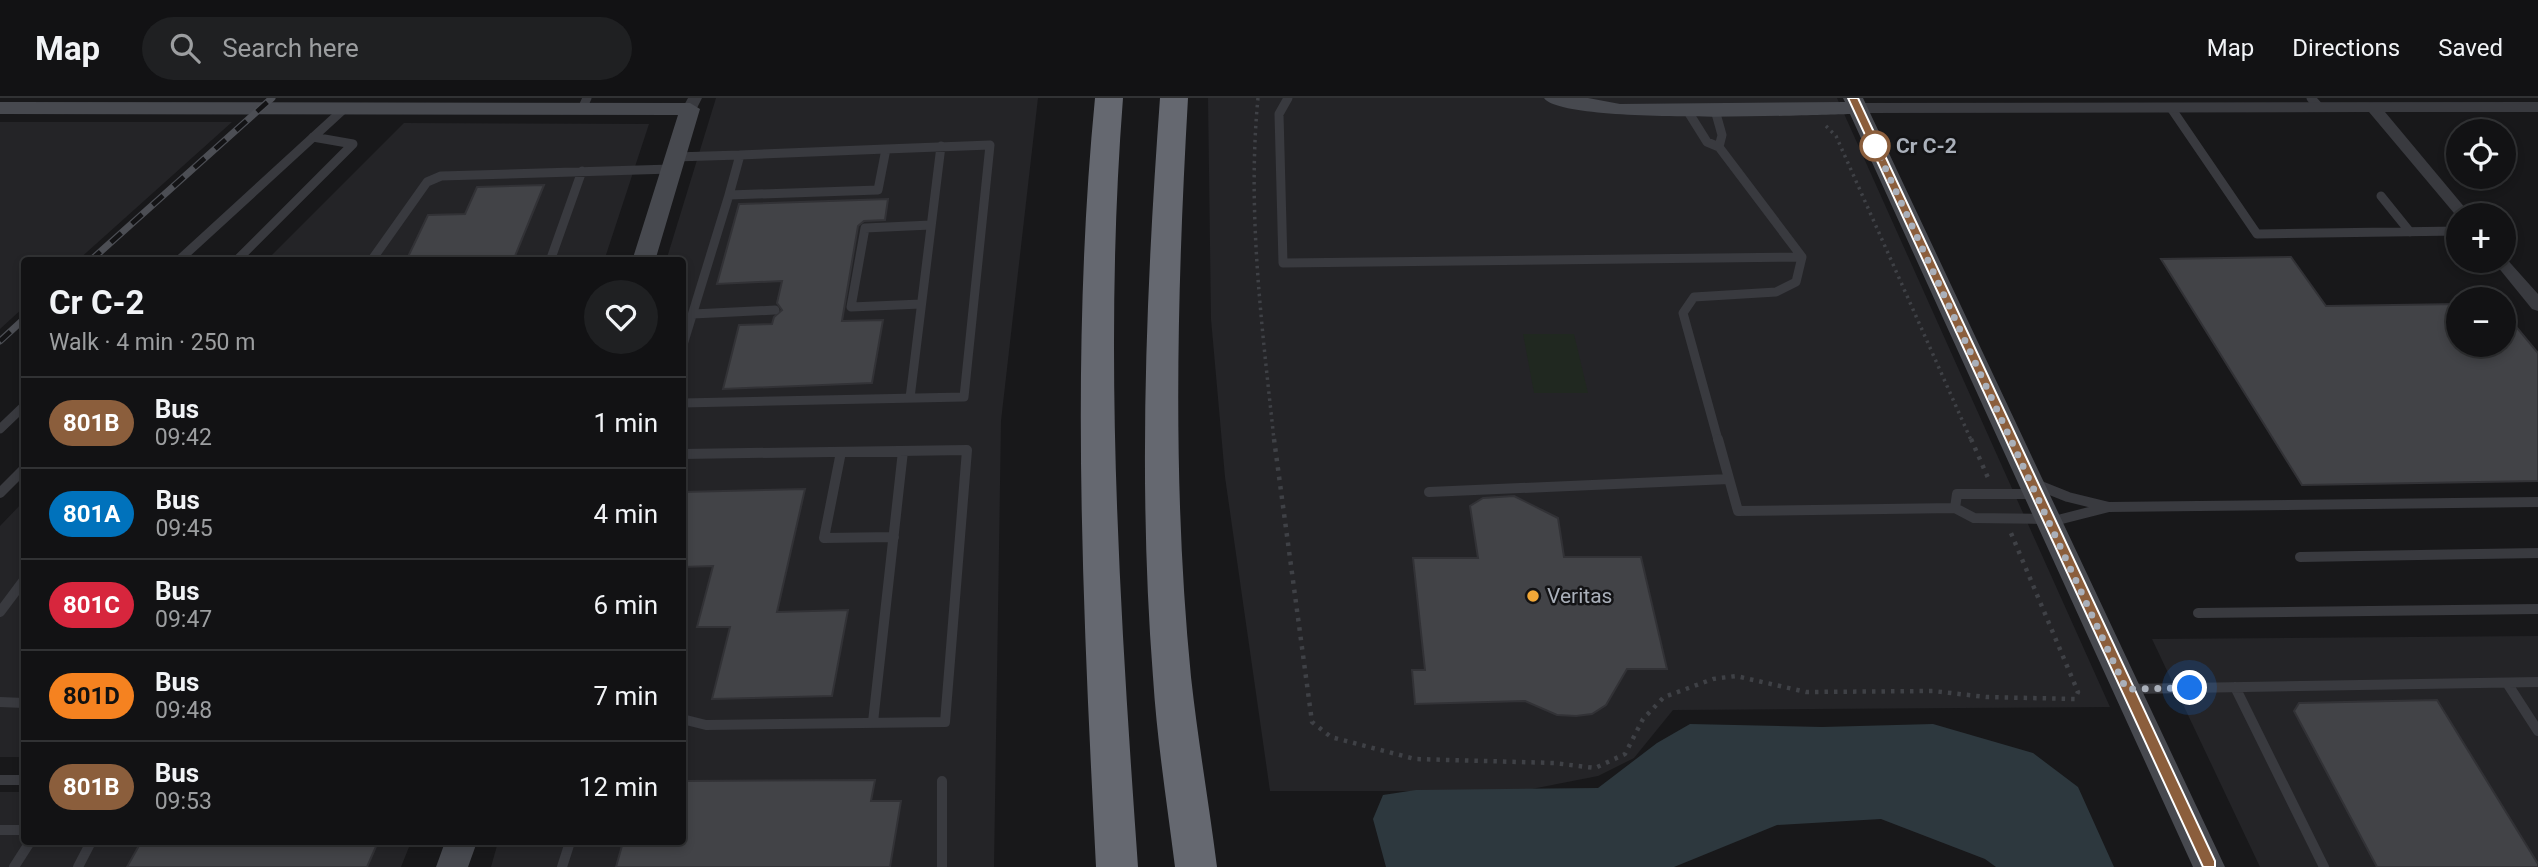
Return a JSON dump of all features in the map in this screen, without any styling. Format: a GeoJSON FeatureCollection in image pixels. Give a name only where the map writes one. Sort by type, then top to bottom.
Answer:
{"type":"FeatureCollection","features":[{"type":"Feature","properties":{"kind":"highway"},"geometry":{"type":"LineString","coordinates":[[1109,98],[1100,277],[1098,404],[1105,676],[1116,867]]}},
{"type":"Feature","properties":{"kind":"highway"},"geometry":{"type":"LineString","coordinates":[[1174,98],[1162,285],[1163,495],[1172,677],[1196,867]]}},
{"type":"Feature","properties":{"kind":"street"},"geometry":{"type":"LineString","coordinates":[[1554,98],[1620,110],[1856,103],[2171,108],[2315,103],[2373,107],[2538,107]]}},
{"type":"Feature","properties":{"kind":"street"},"geometry":{"type":"LineString","coordinates":[[0,108],[126,103],[345,108],[452,103],[693,104],[644,257]]}},
{"type":"Feature","properties":{"kind":"street"},"geometry":{"type":"LineString","coordinates":[[1856,103],[2209,867]]}},
{"type":"Feature","properties":{"kind":"street"},"geometry":{"type":"LineString","coordinates":[[2373,107],[2453,203]]}},
{"type":"Feature","properties":{"kind":"street"},"geometry":{"type":"LineString","coordinates":[[2511,273],[2538,305]]}},
{"type":"Feature","properties":{"kind":"street"},"geometry":{"type":"LineString","coordinates":[[453,867],[460,845]]}},
{"type":"Feature","properties":{"kind":"lane"},"geometry":{"type":"LineString","coordinates":[[1288,98],[1279,114],[1283,263],[1802,257]]}},
{"type":"Feature","properties":{"kind":"lane"},"geometry":{"type":"LineString","coordinates":[[1701,107],[1707,142],[1719,147],[1802,257]]}},
{"type":"Feature","properties":{"kind":"lane"},"geometry":{"type":"LineString","coordinates":[[1701,107],[1722,135],[1719,147]]}},
{"type":"Feature","properties":{"kind":"lane"},"geometry":{"type":"LineString","coordinates":[[182,257],[345,108]]}},
{"type":"Feature","properties":{"kind":"lane"},"geometry":{"type":"LineString","coordinates":[[2171,108],[2257,234],[2446,231]]}},
{"type":"Feature","properties":{"kind":"lane"},"geometry":{"type":"LineString","coordinates":[[240,257],[354,144],[313,137]]}},
{"type":"Feature","properties":{"kind":"lane"},"geometry":{"type":"LineString","coordinates":[[374,257],[427,182],[441,176],[582,171],[740,154],[990,145],[964,397],[686,403]]}},
{"type":"Feature","properties":{"kind":"lane"},"geometry":{"type":"LineString","coordinates":[[909,398],[941,146]]}},
{"type":"Feature","properties":{"kind":"lane"},"geometry":{"type":"LineString","coordinates":[[729,195],[877,190],[886,149]]}},
{"type":"Feature","properties":{"kind":"lane"},"geometry":{"type":"LineString","coordinates":[[686,336],[740,154]]}},
{"type":"Feature","properties":{"kind":"lane"},"geometry":{"type":"LineString","coordinates":[[551,257],[582,171]]}},
{"type":"Feature","properties":{"kind":"lane"},"geometry":{"type":"LineString","coordinates":[[2381,196],[2410,232]]}},
{"type":"Feature","properties":{"kind":"lane"},"geometry":{"type":"LineString","coordinates":[[921,304],[848,307],[865,228],[931,225]]}},
{"type":"Feature","properties":{"kind":"lane"},"geometry":{"type":"LineString","coordinates":[[1802,257],[1796,282],[1776,292],[1694,298],[1683,313],[1738,511],[1955,508],[1974,518],[2049,521],[2109,507],[2538,502]]}},
{"type":"Feature","properties":{"kind":"lane"},"geometry":{"type":"LineString","coordinates":[[693,314],[775,310]]}},
{"type":"Feature","properties":{"kind":"lane"},"geometry":{"type":"LineString","coordinates":[[0,429],[21,409]]}},
{"type":"Feature","properties":{"kind":"lane"},"geometry":{"type":"LineString","coordinates":[[686,454],[967,450],[944,722],[706,725],[686,720]]}},
{"type":"Feature","properties":{"kind":"lane"},"geometry":{"type":"LineString","coordinates":[[873,722],[903,451]]}},
{"type":"Feature","properties":{"kind":"lane"},"geometry":{"type":"LineString","coordinates":[[841,453],[824,538],[894,537]]}},
{"type":"Feature","properties":{"kind":"lane"},"geometry":{"type":"LineString","coordinates":[[0,493],[21,472]]}},
{"type":"Feature","properties":{"kind":"lane"},"geometry":{"type":"LineString","coordinates":[[1429,492],[1729,479]]}},
{"type":"Feature","properties":{"kind":"lane"},"geometry":{"type":"LineString","coordinates":[[1955,508],[1957,494],[1995,494],[2034,489],[2109,507]]}},
{"type":"Feature","properties":{"kind":"lane"},"geometry":{"type":"LineString","coordinates":[[2300,557],[2538,553]]}},
{"type":"Feature","properties":{"kind":"lane"},"geometry":{"type":"LineString","coordinates":[[0,612],[21,584]]}},
{"type":"Feature","properties":{"kind":"lane"},"geometry":{"type":"LineString","coordinates":[[2198,612],[2538,609]]}},
{"type":"Feature","properties":{"kind":"lane"},"geometry":{"type":"LineString","coordinates":[[2126,689],[2538,682]]}},
{"type":"Feature","properties":{"kind":"lane"},"geometry":{"type":"LineString","coordinates":[[2507,683],[2538,732]]}},
{"type":"Feature","properties":{"kind":"lane"},"geometry":{"type":"LineString","coordinates":[[2235,687],[2324,867]]}},
{"type":"Feature","properties":{"kind":"lane"},"geometry":{"type":"LineString","coordinates":[[0,702],[21,703]]}},
{"type":"Feature","properties":{"kind":"lane"},"geometry":{"type":"LineString","coordinates":[[0,780],[21,780]]}},
{"type":"Feature","properties":{"kind":"lane"},"geometry":{"type":"LineString","coordinates":[[942,781],[942,867]]}},
{"type":"Feature","properties":{"kind":"lane"},"geometry":{"type":"LineString","coordinates":[[0,830],[21,830]]}},
{"type":"Feature","properties":{"kind":"lane"},"geometry":{"type":"LineString","coordinates":[[15,867],[28,845]]}},
{"type":"Feature","properties":{"kind":"lane"},"geometry":{"type":"LineString","coordinates":[[78,867],[89,845]]}},
{"type":"Feature","properties":{"kind":"lane"},"geometry":{"type":"LineString","coordinates":[[562,867],[569,845]]}},
{"type":"Feature","properties":{"kind":"path"},"geometry":{"type":"LineString","coordinates":[[1258,98],[1252,159],[1272,432],[1312,722],[1331,737],[1415,759],[1554,763],[1595,768],[1607,765],[1625,754],[1643,719],[1664,697],[1713,679],[1754,679],[1806,692],[1933,691],[1986,697],[2075,699],[2078,692],[2005,518]]}},
{"type":"Feature","properties":{"kind":"path"},"geometry":{"type":"LineString","coordinates":[[1823,124],[1836,136],[1995,494]]}},
{"type":"Feature","properties":{"kind":"shaded area"},"geometry":{"type":"Polygon","coordinates":[[[716,98],[1038,98],[1001,421],[994,867],[491,867],[497,845],[686,845],[686,257],[667,257],[716,98]]]}},
{"type":"Feature","properties":{"kind":"shaded area"},"geometry":{"type":"Polygon","coordinates":[[[1208,98],[1837,98],[2110,707],[1673,710],[1634,758],[1598,776],[1521,791],[1270,791],[1225,477],[1211,319],[1208,98]]]}},
{"type":"Feature","properties":{"kind":"shaded area"},"geometry":{"type":"Polygon","coordinates":[[[0,122],[232,122],[81,257],[21,257],[21,310],[0,329],[0,122]]]}},
{"type":"Feature","properties":{"kind":"shaded area"},"geometry":{"type":"Polygon","coordinates":[[[404,123],[649,124],[605,257],[270,257],[404,123]]]}},
{"type":"Feature","properties":{"kind":"shaded area"},"geometry":{"type":"Polygon","coordinates":[[[1523,334],[1574,334],[1588,393],[1534,393],[1523,334]]]}},
{"type":"Feature","properties":{"kind":"shaded area"},"geometry":{"type":"Polygon","coordinates":[[[21,504],[21,757],[0,757],[0,526],[21,504]]]}},
{"type":"Feature","properties":{"kind":"shaded area"},"geometry":{"type":"Polygon","coordinates":[[[2538,636],[2538,867],[2260,867],[2152,639],[2538,636]]]}},
{"type":"Feature","properties":{"kind":"shaded area"},"geometry":{"type":"Polygon","coordinates":[[[1690,724],[1822,727],[1933,724],[2033,753],[2078,787],[2114,867],[1996,867],[1985,859],[1881,819],[1777,825],[1674,867],[1386,867],[1373,819],[1383,795],[1416,790],[1598,788],[1657,743],[1690,724]]]}},
{"type":"Feature","properties":{"kind":"shaded area"},"geometry":{"type":"Polygon","coordinates":[[[0,792],[21,792],[21,845],[410,845],[401,867],[0,867],[0,792]]]}},
{"type":"Feature","properties":{"kind":"building"},"geometry":{"type":"Polygon","coordinates":[[[544,185],[515,257],[408,257],[428,215],[465,214],[477,187],[544,185]]]}},
{"type":"Feature","properties":{"kind":"building"},"geometry":{"type":"Polygon","coordinates":[[[888,199],[885,220],[864,221],[858,226],[842,321],[883,320],[872,383],[723,389],[739,325],[772,324],[774,317],[782,310],[777,303],[782,281],[717,284],[739,204],[888,199]]]}},
{"type":"Feature","properties":{"kind":"building"},"geometry":{"type":"Polygon","coordinates":[[[2291,257],[2326,306],[2446,304],[2446,357],[2516,357],[2516,326],[2538,353],[2538,481],[2302,485],[2161,259],[2291,257]]]}},
{"type":"Feature","properties":{"kind":"building"},"geometry":{"type":"Polygon","coordinates":[[[805,489],[777,612],[848,610],[832,696],[712,699],[730,627],[697,627],[713,566],[686,567],[686,492],[805,489]]]}},
{"type":"Feature","properties":{"kind":"building","name":"Veritas"},"geometry":{"type":"Polygon","coordinates":[[[1514,496],[1558,518],[1564,557],[1641,557],[1667,669],[1627,669],[1606,705],[1592,714],[1557,715],[1525,701],[1415,704],[1412,670],[1425,670],[1413,558],[1478,558],[1470,506],[1483,498],[1514,496]]]}},
{"type":"Feature","properties":{"kind":"building"},"geometry":{"type":"Polygon","coordinates":[[[2437,700],[2538,867],[2377,867],[2294,711],[2299,703],[2437,700]]]}},
{"type":"Feature","properties":{"kind":"building"},"geometry":{"type":"Polygon","coordinates":[[[875,780],[871,801],[901,801],[890,867],[616,867],[622,845],[686,845],[686,781],[875,780]]]}},
{"type":"Feature","properties":{"kind":"building"},"geometry":{"type":"Polygon","coordinates":[[[139,845],[377,845],[367,867],[127,867],[139,845]]]}},
{"type":"Feature","properties":{"kind":"railway"},"geometry":{"type":"LineString","coordinates":[[94,257],[272,98]]}},
{"type":"Feature","properties":{"kind":"railway"},"geometry":{"type":"LineString","coordinates":[[0,341],[21,322]]}},
{"type":"Feature","properties":{"kind":"bus line","name":"801B"},"geometry":{"type":"LineString","coordinates":[[1853,98],[2209,867]]}},
{"type":"Feature","properties":{"kind":"place","name":"Cr C-2"},"geometry":{"type":"Point","coordinates":[1875,146]}},
{"type":"Feature","properties":{"kind":"place","name":"Veritas"},"geometry":{"type":"Point","coordinates":[1533,596]}},
{"type":"Feature","properties":{"kind":"route"},"geometry":{"type":"LineString","coordinates":[[1875,146],[2126,689],[2190,688]]}}]}
